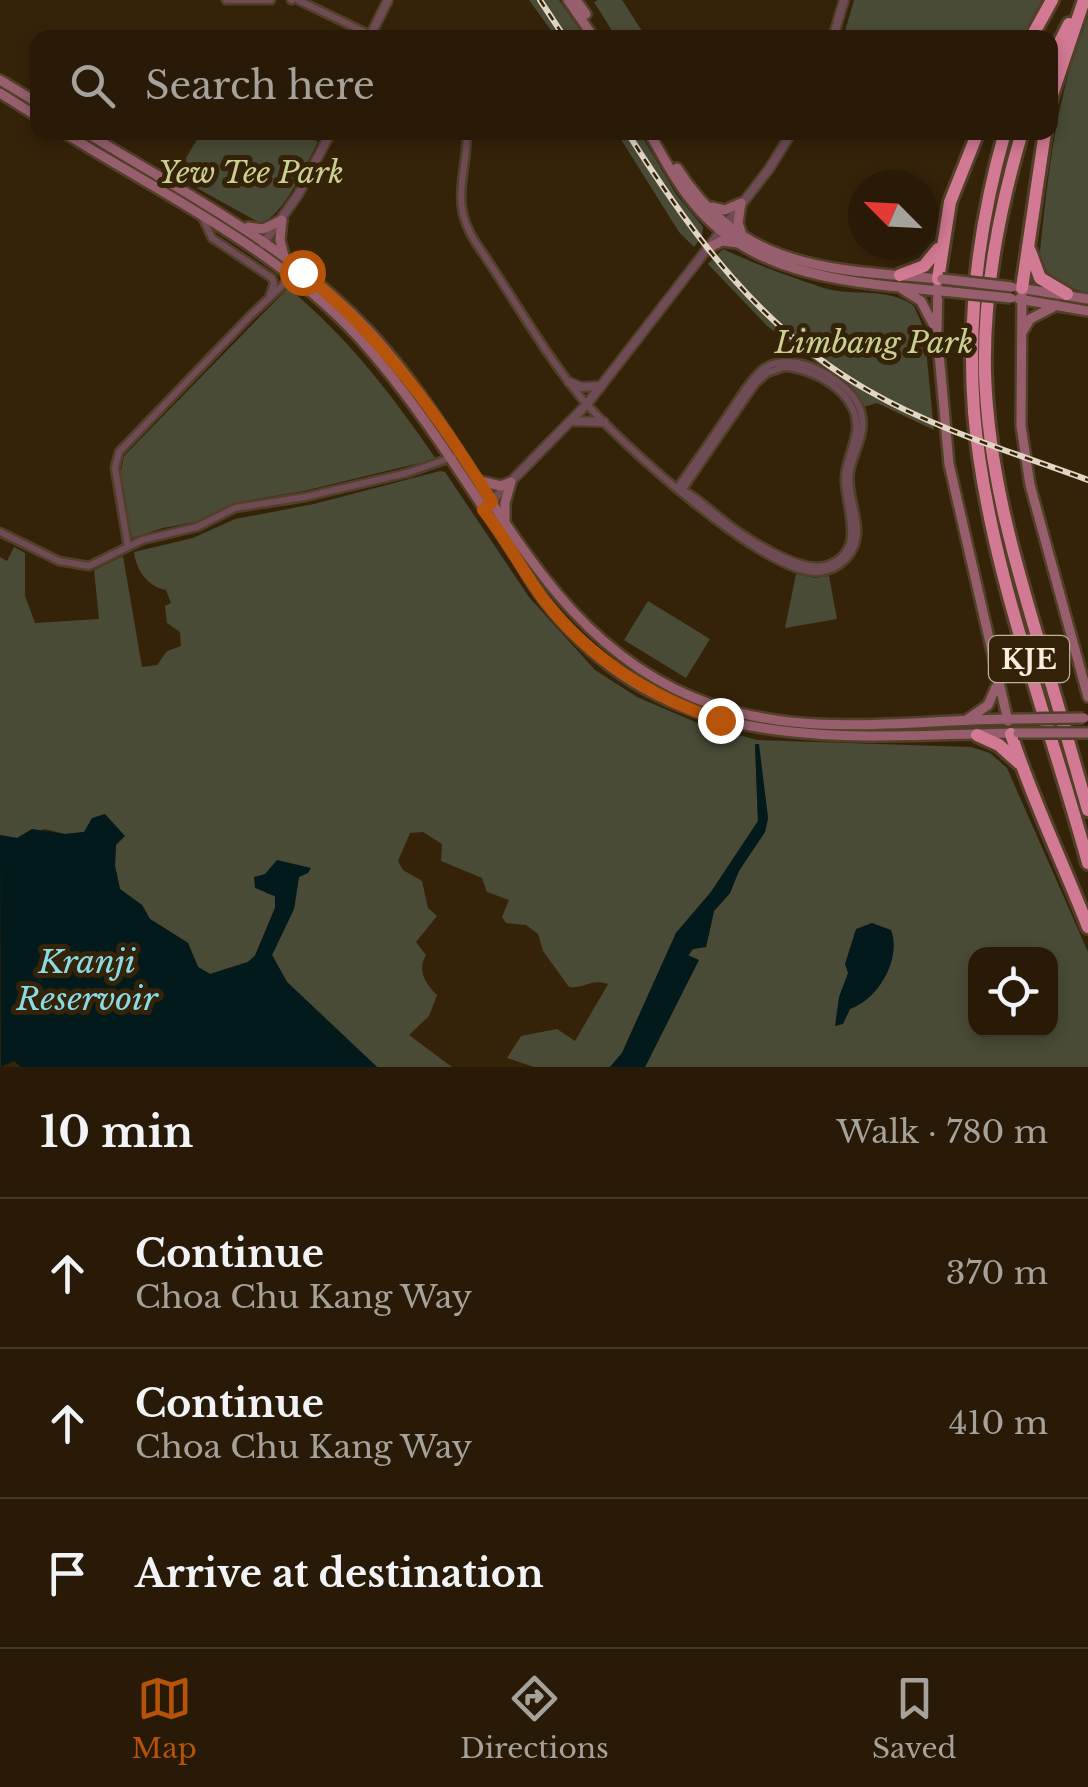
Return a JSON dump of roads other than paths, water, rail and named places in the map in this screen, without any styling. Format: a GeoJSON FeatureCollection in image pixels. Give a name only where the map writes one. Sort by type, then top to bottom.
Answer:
{"type":"FeatureCollection","features":[{"type":"Feature","properties":{"kind":"highway"},"geometry":{"type":"LineString","coordinates":[[1036,30],[1056,0]]}},
{"type":"Feature","properties":{"kind":"highway"},"geometry":{"type":"LineString","coordinates":[[1045,30],[1056,0]]}},
{"type":"Feature","properties":{"kind":"highway"},"geometry":{"type":"LineString","coordinates":[[1058,47],[1083,0]]}},
{"type":"Feature","properties":{"kind":"highway"},"geometry":{"type":"LineString","coordinates":[[1058,77],[1083,0]]}},
{"type":"Feature","properties":{"kind":"highway"},"geometry":{"type":"LineString","coordinates":[[940,285],[944,234],[954,187],[975,140]]}},
{"type":"Feature","properties":{"kind":"highway","name":"KJE"},"geometry":{"type":"LineString","coordinates":[[1004,140],[981,238],[973,328],[975,416],[998,553],[1088,864]]}},
{"type":"Feature","properties":{"kind":"highway","name":"KJE"},"geometry":{"type":"LineString","coordinates":[[1020,140],[991,275],[985,370],[988,417],[1011,550],[1088,810]]}},
{"type":"Feature","properties":{"kind":"highway"},"geometry":{"type":"LineString","coordinates":[[1017,293],[1043,140]]}},
{"type":"Feature","properties":{"kind":"highway"},"geometry":{"type":"LineString","coordinates":[[895,280],[924,266],[937,251],[944,234]]}},
{"type":"Feature","properties":{"kind":"highway"},"geometry":{"type":"LineString","coordinates":[[1028,244],[1040,278],[1063,299]]}},
{"type":"Feature","properties":{"kind":"highway"},"geometry":{"type":"LineString","coordinates":[[1013,726],[1024,769],[1088,928]]}},
{"type":"Feature","properties":{"kind":"highway"},"geometry":{"type":"LineString","coordinates":[[977,735],[1000,745],[1024,769]]}},
{"type":"Feature","properties":{"kind":"main road"},"geometry":{"type":"LineString","coordinates":[[568,0],[592,30]]}},
{"type":"Feature","properties":{"kind":"main road"},"geometry":{"type":"LineString","coordinates":[[576,0],[593,30]]}},
{"type":"Feature","properties":{"kind":"main road"},"geometry":{"type":"LineString","coordinates":[[0,80],[30,98]]}},
{"type":"Feature","properties":{"kind":"main road"},"geometry":{"type":"LineString","coordinates":[[0,93],[30,111]]}},
{"type":"Feature","properties":{"kind":"main road"},"geometry":{"type":"LineString","coordinates":[[76,140],[300,282],[380,363],[544,599],[568,626],[622,673],[680,705],[741,726],[802,735],[977,735],[1013,726],[1086,718]]}},
{"type":"Feature","properties":{"kind":"main road"},"geometry":{"type":"LineString","coordinates":[[99,140],[264,242],[330,294],[374,336],[565,606],[594,635],[652,678],[746,715],[797,723],[966,720],[1088,733]]}},
{"type":"Feature","properties":{"kind":"main road"},"geometry":{"type":"LineString","coordinates":[[657,140],[682,189],[708,220],[779,254],[819,268],[895,280],[1088,300]]}},
{"type":"Feature","properties":{"kind":"main road"},"geometry":{"type":"LineString","coordinates":[[658,140],[723,227]]}},
{"type":"Feature","properties":{"kind":"main road"},"geometry":{"type":"LineString","coordinates":[[705,204],[725,210],[742,202]]}},
{"type":"Feature","properties":{"kind":"main road"},"geometry":{"type":"LineString","coordinates":[[740,238],[742,202]]}},
{"type":"Feature","properties":{"kind":"main road"},"geometry":{"type":"LineString","coordinates":[[236,224],[256,230],[282,220],[280,240],[286,258]]}},
{"type":"Feature","properties":{"kind":"main road"},"geometry":{"type":"LineString","coordinates":[[708,220],[708,248]]}},
{"type":"Feature","properties":{"kind":"main road"},"geometry":{"type":"LineString","coordinates":[[708,248],[740,238]]}},
{"type":"Feature","properties":{"kind":"main road"},"geometry":{"type":"LineString","coordinates":[[895,280],[921,301],[937,330]]}},
{"type":"Feature","properties":{"kind":"main road"},"geometry":{"type":"LineString","coordinates":[[940,285],[937,330],[949,464],[997,682],[1013,726]]}},
{"type":"Feature","properties":{"kind":"main road"},"geometry":{"type":"LineString","coordinates":[[1017,293],[1021,426],[1030,485],[1088,697]]}},
{"type":"Feature","properties":{"kind":"main road"},"geometry":{"type":"LineString","coordinates":[[1063,299],[1088,310]]}},
{"type":"Feature","properties":{"kind":"main road"},"geometry":{"type":"LineString","coordinates":[[1021,334],[1030,319],[1063,299]]}},
{"type":"Feature","properties":{"kind":"main road"},"geometry":{"type":"LineString","coordinates":[[480,482],[501,486],[511,482]]}},
{"type":"Feature","properties":{"kind":"main road"},"geometry":{"type":"LineString","coordinates":[[506,522],[505,502],[511,482]]}},
{"type":"Feature","properties":{"kind":"main road"},"geometry":{"type":"LineString","coordinates":[[966,720],[988,706],[997,682]]}},
{"type":"Feature","properties":{"kind":"street"},"geometry":{"type":"LineString","coordinates":[[226,0],[272,0]]}},
{"type":"Feature","properties":{"kind":"street"},"geometry":{"type":"LineString","coordinates":[[294,0],[359,30]]}},
{"type":"Feature","properties":{"kind":"street"},"geometry":{"type":"LineString","coordinates":[[375,30],[388,0]]}},
{"type":"Feature","properties":{"kind":"street"},"geometry":{"type":"LineString","coordinates":[[835,30],[844,0]]}},
{"type":"Feature","properties":{"kind":"street"},"geometry":{"type":"LineString","coordinates":[[258,252],[282,220],[327,140]]}},
{"type":"Feature","properties":{"kind":"street"},"geometry":{"type":"LineString","coordinates":[[467,140],[460,195],[466,225],[587,404],[716,522],[790,567],[806,572],[833,568],[849,554],[858,530],[850,473],[863,428],[857,403],[807,364],[784,360],[770,365],[752,381],[680,488]]}},
{"type":"Feature","properties":{"kind":"street"},"geometry":{"type":"LineString","coordinates":[[483,510],[587,404],[786,140]]}},
{"type":"Feature","properties":{"kind":"street"},"geometry":{"type":"LineString","coordinates":[[204,219],[212,238],[272,278],[274,287],[267,301]]}},
{"type":"Feature","properties":{"kind":"street"},"geometry":{"type":"LineString","coordinates":[[126,548],[115,468],[119,452],[287,282],[300,282]]}},
{"type":"Feature","properties":{"kind":"street"},"geometry":{"type":"LineString","coordinates":[[569,382],[581,387],[601,386]]}},
{"type":"Feature","properties":{"kind":"street"},"geometry":{"type":"LineString","coordinates":[[571,421],[604,422]]}},
{"type":"Feature","properties":{"kind":"street"},"geometry":{"type":"LineString","coordinates":[[0,532],[66,564],[88,566],[152,537],[197,527],[235,508],[305,497],[407,473],[461,454]]}},
{"type":"Feature","properties":{"kind":"water"},"geometry":{"type":"Polygon","coordinates":[[[755,744],[759,744],[768,818],[765,832],[739,871],[730,893],[714,911],[706,947],[693,949],[688,955],[699,960],[645,1067],[610,1067],[622,1053],[676,933],[711,892],[758,821],[755,744]]]}},
{"type":"Feature","properties":{"kind":"water","name":"Kranji Reservoir"},"geometry":{"type":"Polygon","coordinates":[[[105,814],[125,836],[116,845],[120,889],[142,905],[150,919],[188,943],[198,967],[210,974],[255,956],[275,908],[275,896],[255,888],[254,877],[265,874],[277,860],[311,868],[299,877],[294,909],[272,955],[287,982],[377,1067],[21,1067],[14,1061],[1,1067],[0,835],[17,838],[32,829],[65,834],[84,832],[92,818],[105,814]]]}},
{"type":"Feature","properties":{"kind":"water"},"geometry":{"type":"Polygon","coordinates":[[[872,923],[891,930],[894,941],[890,965],[870,997],[850,1009],[843,1024],[835,1026],[839,997],[848,973],[845,964],[856,929],[872,923]]]}},
{"type":"Feature","properties":{"kind":"railway"},"geometry":{"type":"LineString","coordinates":[[540,0],[560,30]]}},
{"type":"Feature","properties":{"kind":"railway"},"geometry":{"type":"LineString","coordinates":[[632,140],[677,207],[732,277],[762,309],[830,367],[922,418],[1088,480]]}},
{"type":"Feature","properties":{"kind":"park label","name":"Yew Tee Park"},"geometry":{"type":"Point","coordinates":[251,173]}},
{"type":"Feature","properties":{"kind":"park label","name":"Limbang Park"},"geometry":{"type":"Point","coordinates":[874,343]}}]}
